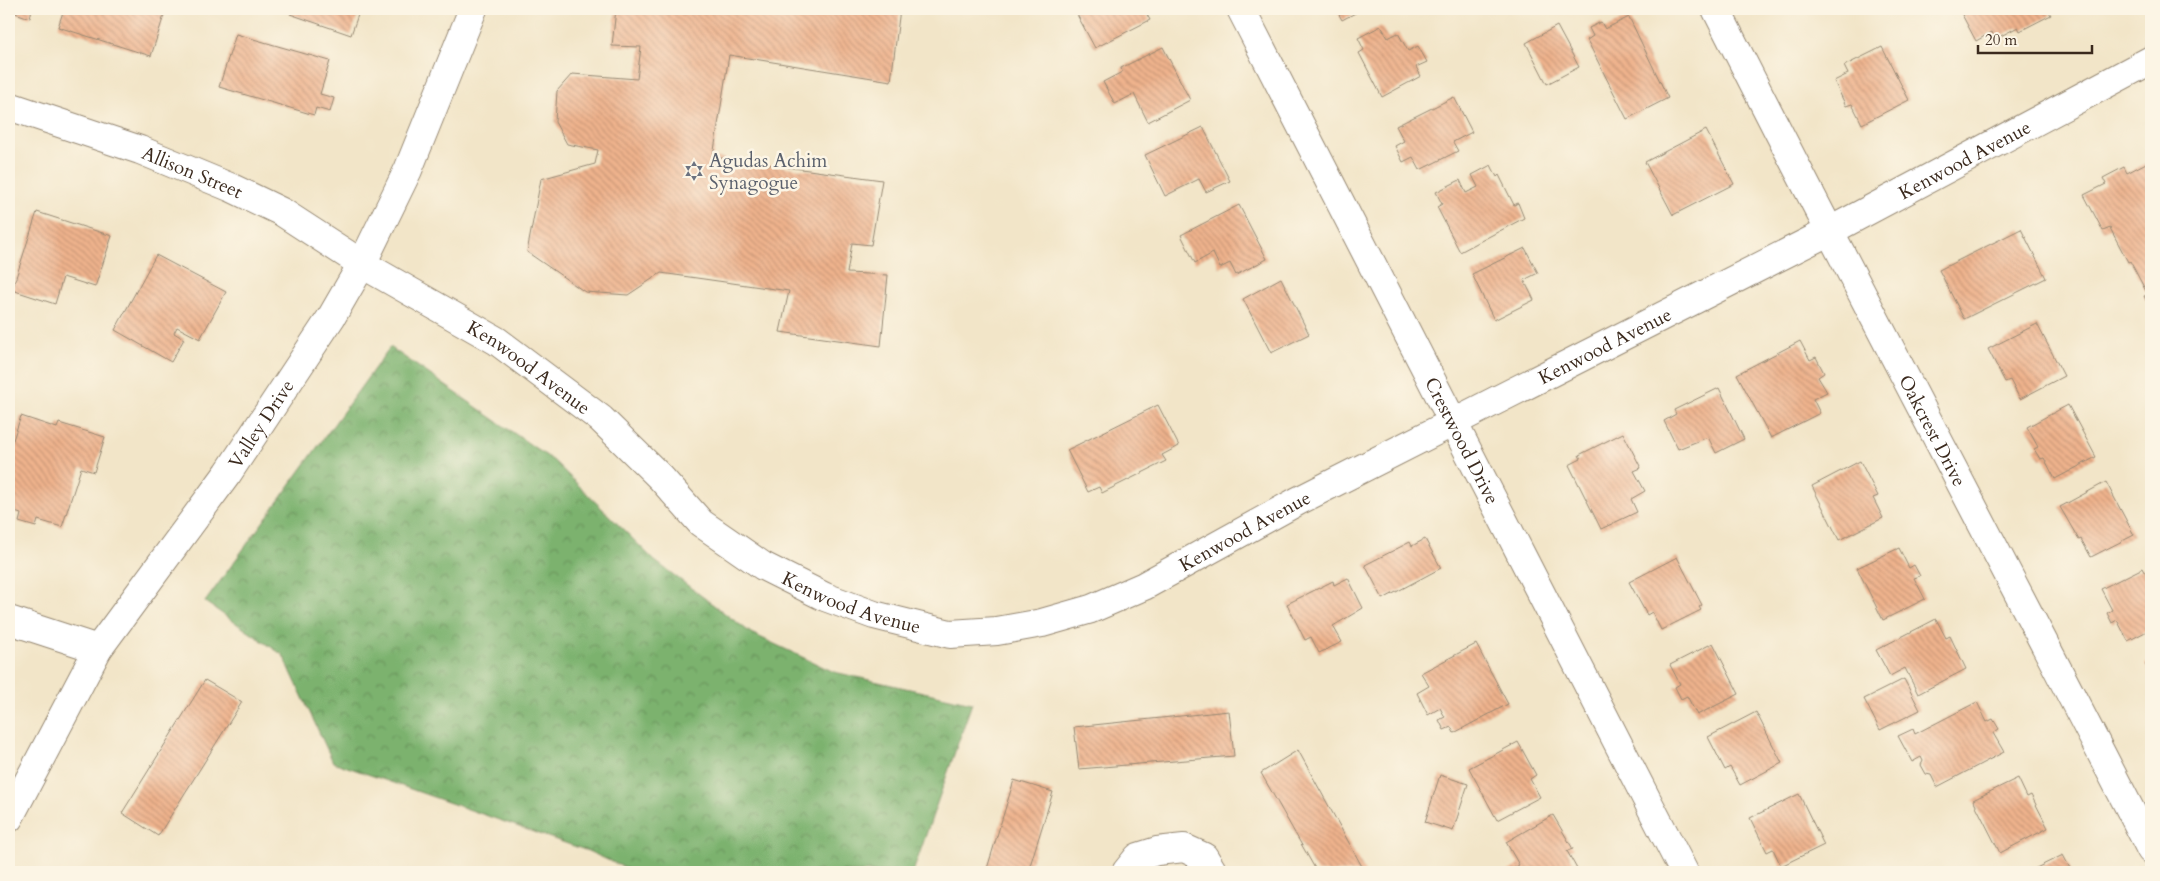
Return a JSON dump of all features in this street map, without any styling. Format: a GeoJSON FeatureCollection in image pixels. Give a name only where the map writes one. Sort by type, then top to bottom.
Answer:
{"type":"FeatureCollection","features":[{"type":"Feature","properties":{"kind":"street","name":"Valley Drive"},"geometry":{"type":"LineString","coordinates":[[9,818],[98,649],[228,474],[332,316],[362,264],[408,170],[473,9]]}},
{"type":"Feature","properties":{"kind":"street","name":"Crestwood Drive"},"geometry":{"type":"LineString","coordinates":[[1241,9],[1684,872]]}},
{"type":"Feature","properties":{"kind":"street","name":"Oakcrest Drive"},"geometry":{"type":"LineString","coordinates":[[1716,9],[1828,232],[2004,564],[2151,850]]}},
{"type":"Feature","properties":{"kind":"street","name":"Kenwood Avenue"},"geometry":{"type":"LineString","coordinates":[[362,264],[497,341],[601,419],[660,478],[701,523],[763,566],[842,603],[916,626],[950,634],[997,631],[1042,623],[1091,610],[1144,586],[1298,501],[1828,232],[2151,60]]}},
{"type":"Feature","properties":{"kind":"street","name":"Allison Street"},"geometry":{"type":"LineString","coordinates":[[9,106],[140,150],[232,188],[282,212],[362,264]]}},
{"type":"Feature","properties":{"kind":"street"},"geometry":{"type":"LineString","coordinates":[[9,620],[98,649]]}},
{"type":"Feature","properties":{"kind":"street"},"geometry":{"type":"LineString","coordinates":[[1126,872],[1138,858],[1157,851],[1184,848],[1204,857],[1213,872]]}},
{"type":"Feature","properties":{"kind":"green space"},"geometry":{"type":"Polygon","coordinates":[[[390,347],[554,461],[655,561],[751,633],[834,672],[972,703],[913,872],[634,872],[588,851],[333,762],[283,655],[205,602],[390,347]]]}},
{"type":"Feature","properties":{"kind":"building"},"geometry":{"type":"Polygon","coordinates":[[[9,9],[32,9],[30,18],[9,11],[9,9]]]}},
{"type":"Feature","properties":{"kind":"building"},"geometry":{"type":"Polygon","coordinates":[[[64,9],[166,9],[151,56],[58,27],[64,9]]]}},
{"type":"Feature","properties":{"kind":"building"},"geometry":{"type":"Polygon","coordinates":[[[292,9],[360,9],[351,35],[290,14],[292,9]]]}},
{"type":"Feature","properties":{"kind":"building","name":"Agudas Achim Synagogue"},"geometry":{"type":"Polygon","coordinates":[[[616,9],[900,9],[891,81],[729,55],[713,157],[882,180],[871,245],[852,243],[847,273],[888,275],[881,346],[780,332],[789,291],[661,273],[628,295],[585,292],[527,252],[541,179],[595,164],[598,150],[567,144],[555,122],[557,91],[572,74],[637,79],[641,47],[612,46],[616,9]]]}},
{"type":"Feature","properties":{"kind":"building"},"geometry":{"type":"Polygon","coordinates":[[[1074,9],[1144,9],[1150,20],[1095,48],[1074,9]]]}},
{"type":"Feature","properties":{"kind":"building"},"geometry":{"type":"Polygon","coordinates":[[[1336,9],[1363,9],[1342,20],[1336,9]]]}},
{"type":"Feature","properties":{"kind":"building"},"geometry":{"type":"Polygon","coordinates":[[[1959,9],[2047,9],[2051,15],[2020,31],[2018,27],[1995,39],[1992,32],[1976,41],[1959,9]]]}},
{"type":"Feature","properties":{"kind":"building"},"geometry":{"type":"Polygon","coordinates":[[[1629,17],[1668,98],[1627,119],[1587,40],[1593,36],[1589,28],[1601,22],[1605,29],[1629,17]]]}},
{"type":"Feature","properties":{"kind":"building"},"geometry":{"type":"Polygon","coordinates":[[[1381,26],[1388,38],[1398,33],[1408,51],[1418,46],[1427,62],[1416,67],[1421,76],[1382,97],[1359,53],[1364,50],[1358,38],[1381,26]]]}},
{"type":"Feature","properties":{"kind":"building"},"geometry":{"type":"Polygon","coordinates":[[[1557,26],[1579,67],[1547,84],[1526,43],[1557,26]]]}},
{"type":"Feature","properties":{"kind":"building"},"geometry":{"type":"Polygon","coordinates":[[[236,34],[330,61],[320,94],[334,98],[330,112],[316,108],[314,115],[219,87],[236,34]]]}},
{"type":"Feature","properties":{"kind":"building"},"geometry":{"type":"Polygon","coordinates":[[[1163,47],[1190,100],[1148,122],[1134,94],[1115,104],[1103,82],[1122,72],[1121,68],[1163,47]]]}},
{"type":"Feature","properties":{"kind":"building"},"geometry":{"type":"Polygon","coordinates":[[[1882,47],[1909,100],[1862,124],[1852,104],[1846,106],[1834,81],[1848,74],[1844,66],[1882,47]]]}},
{"type":"Feature","properties":{"kind":"building"},"geometry":{"type":"Polygon","coordinates":[[[1454,97],[1472,132],[1453,142],[1458,151],[1420,170],[1413,157],[1403,162],[1395,146],[1404,141],[1396,126],[1454,97]]]}},
{"type":"Feature","properties":{"kind":"building"},"geometry":{"type":"Polygon","coordinates":[[[1203,127],[1230,181],[1206,192],[1199,179],[1165,196],[1145,155],[1203,127]]]}},
{"type":"Feature","properties":{"kind":"building"},"geometry":{"type":"Polygon","coordinates":[[[1706,130],[1734,184],[1673,215],[1645,162],[1706,130]]]}},
{"type":"Feature","properties":{"kind":"building"},"geometry":{"type":"Polygon","coordinates":[[[2148,162],[2151,169],[2151,310],[2144,296],[2148,295],[2130,261],[2128,262],[2110,228],[2103,231],[2084,195],[2106,184],[2103,178],[2124,167],[2127,173],[2148,162]]]}},
{"type":"Feature","properties":{"kind":"building"},"geometry":{"type":"Polygon","coordinates":[[[1491,165],[1497,177],[1499,175],[1514,205],[1518,203],[1524,218],[1460,252],[1437,207],[1442,204],[1436,192],[1460,180],[1466,193],[1478,187],[1472,175],[1491,165]]]}},
{"type":"Feature","properties":{"kind":"building"},"geometry":{"type":"Polygon","coordinates":[[[1239,205],[1267,259],[1236,275],[1230,263],[1220,268],[1213,253],[1195,263],[1181,235],[1239,205]]]}},
{"type":"Feature","properties":{"kind":"building"},"geometry":{"type":"Polygon","coordinates":[[[37,212],[112,236],[95,287],[63,277],[55,304],[12,290],[37,212]]]}},
{"type":"Feature","properties":{"kind":"building"},"geometry":{"type":"Polygon","coordinates":[[[2021,229],[2046,278],[1964,319],[1939,270],[2021,229]]]}},
{"type":"Feature","properties":{"kind":"building"},"geometry":{"type":"Polygon","coordinates":[[[1525,248],[1538,273],[1524,280],[1534,300],[1494,320],[1472,274],[1525,248]]]}},
{"type":"Feature","properties":{"kind":"building"},"geometry":{"type":"Polygon","coordinates":[[[156,255],[226,292],[200,339],[177,327],[174,333],[184,339],[171,362],[115,330],[156,255]]]}},
{"type":"Feature","properties":{"kind":"building"},"geometry":{"type":"Polygon","coordinates":[[[1281,278],[1309,334],[1271,353],[1243,299],[1281,278]]]}},
{"type":"Feature","properties":{"kind":"building"},"geometry":{"type":"Polygon","coordinates":[[[2037,324],[2064,376],[2020,399],[2010,380],[2005,382],[1988,349],[2037,324]]]}},
{"type":"Feature","properties":{"kind":"building"},"geometry":{"type":"Polygon","coordinates":[[[1800,341],[1810,360],[1816,357],[1824,373],[1818,377],[1827,392],[1813,399],[1820,413],[1771,438],[1737,374],[1800,341]]]}},
{"type":"Feature","properties":{"kind":"building"},"geometry":{"type":"Polygon","coordinates":[[[1719,388],[1744,439],[1716,453],[1708,437],[1678,449],[1664,421],[1676,414],[1674,410],[1719,388]]]}},
{"type":"Feature","properties":{"kind":"building"},"geometry":{"type":"Polygon","coordinates":[[[1158,405],[1179,446],[1162,455],[1166,461],[1102,493],[1099,487],[1088,492],[1067,450],[1158,405]]]}},
{"type":"Feature","properties":{"kind":"building"},"geometry":{"type":"Polygon","coordinates":[[[2068,405],[2096,457],[2055,479],[2044,458],[2040,459],[2034,449],[2038,447],[2027,427],[2068,405]]]}},
{"type":"Feature","properties":{"kind":"building"},"geometry":{"type":"Polygon","coordinates":[[[21,416],[57,428],[59,423],[105,437],[94,472],[81,468],[62,527],[38,520],[36,527],[19,522],[21,514],[9,510],[9,465],[11,457],[9,456],[9,439],[13,440],[21,416]]]}},
{"type":"Feature","properties":{"kind":"building"},"geometry":{"type":"Polygon","coordinates":[[[1623,433],[1641,468],[1634,471],[1645,491],[1631,499],[1637,512],[1601,529],[1569,465],[1581,459],[1579,455],[1623,433]]]}},
{"type":"Feature","properties":{"kind":"building"},"geometry":{"type":"Polygon","coordinates":[[[1860,461],[1878,496],[1873,498],[1883,518],[1839,540],[1812,486],[1860,461]]]}},
{"type":"Feature","properties":{"kind":"building"},"geometry":{"type":"Polygon","coordinates":[[[2106,482],[2134,535],[2091,557],[2060,507],[2106,482]]]}},
{"type":"Feature","properties":{"kind":"building"},"geometry":{"type":"Polygon","coordinates":[[[1425,539],[1441,568],[1383,599],[1365,565],[1410,542],[1412,546],[1425,539]]]}},
{"type":"Feature","properties":{"kind":"building"},"geometry":{"type":"Polygon","coordinates":[[[1899,548],[1909,568],[1914,565],[1920,576],[1914,578],[1925,599],[1883,620],[1857,568],[1899,548]]]}},
{"type":"Feature","properties":{"kind":"building"},"geometry":{"type":"Polygon","coordinates":[[[1677,557],[1702,605],[1699,607],[1701,610],[1661,630],[1652,612],[1647,615],[1629,582],[1677,557]]]}},
{"type":"Feature","properties":{"kind":"building"},"geometry":{"type":"Polygon","coordinates":[[[2143,568],[2151,583],[2151,629],[2128,641],[2117,620],[2112,623],[2107,613],[2112,610],[2101,589],[2143,568]]]}},
{"type":"Feature","properties":{"kind":"building"},"geometry":{"type":"Polygon","coordinates":[[[1348,578],[1363,608],[1333,626],[1342,642],[1319,653],[1311,637],[1305,640],[1287,604],[1333,581],[1334,585],[1348,578]]]}},
{"type":"Feature","properties":{"kind":"building"},"geometry":{"type":"Polygon","coordinates":[[[1936,619],[1946,638],[1950,636],[1966,669],[1918,694],[1905,668],[1890,676],[1876,650],[1936,619]]]}},
{"type":"Feature","properties":{"kind":"building"},"geometry":{"type":"Polygon","coordinates":[[[1713,643],[1739,694],[1697,715],[1687,696],[1681,699],[1675,687],[1680,684],[1670,665],[1713,643]]]}},
{"type":"Feature","properties":{"kind":"building"},"geometry":{"type":"Polygon","coordinates":[[[1476,644],[1508,704],[1454,733],[1451,727],[1444,730],[1439,720],[1445,717],[1440,708],[1428,715],[1417,693],[1429,686],[1421,673],[1476,644]]]}},
{"type":"Feature","properties":{"kind":"building"},"geometry":{"type":"Polygon","coordinates":[[[2151,661],[2151,675],[2145,664],[2151,661]]]}},
{"type":"Feature","properties":{"kind":"building"},"geometry":{"type":"Polygon","coordinates":[[[1904,679],[1920,710],[1880,730],[1864,699],[1904,679]]]}},
{"type":"Feature","properties":{"kind":"building"},"geometry":{"type":"Polygon","coordinates":[[[205,680],[242,702],[158,836],[122,813],[205,680]]]}},
{"type":"Feature","properties":{"kind":"building"},"geometry":{"type":"Polygon","coordinates":[[[1977,702],[1987,722],[1993,719],[1999,729],[1993,733],[2004,752],[1937,787],[1931,775],[1926,774],[1921,765],[1923,761],[1921,757],[1912,762],[1898,736],[1913,729],[1915,734],[1977,702]]]}},
{"type":"Feature","properties":{"kind":"building"},"geometry":{"type":"Polygon","coordinates":[[[1229,711],[1234,756],[1079,769],[1074,727],[1229,711]]]}},
{"type":"Feature","properties":{"kind":"building"},"geometry":{"type":"Polygon","coordinates":[[[1756,712],[1782,763],[1740,785],[1730,767],[1725,770],[1708,737],[1756,712]]]}},
{"type":"Feature","properties":{"kind":"building"},"geometry":{"type":"Polygon","coordinates":[[[1518,742],[1536,775],[1530,779],[1540,797],[1497,820],[1469,768],[1518,742]]]}},
{"type":"Feature","properties":{"kind":"building"},"geometry":{"type":"Polygon","coordinates":[[[1298,750],[1365,872],[1317,872],[1261,773],[1298,750]]]}},
{"type":"Feature","properties":{"kind":"building"},"geometry":{"type":"Polygon","coordinates":[[[1440,775],[1468,784],[1453,831],[1425,822],[1440,775]]]}},
{"type":"Feature","properties":{"kind":"building"},"geometry":{"type":"Polygon","coordinates":[[[2018,778],[2027,797],[2031,795],[2048,828],[2000,853],[1973,800],[2018,778]]]}},
{"type":"Feature","properties":{"kind":"building"},"geometry":{"type":"Polygon","coordinates":[[[1014,780],[1053,792],[1028,872],[986,872],[1014,780]]]}},
{"type":"Feature","properties":{"kind":"building"},"geometry":{"type":"Polygon","coordinates":[[[1799,794],[1824,845],[1781,866],[1773,849],[1767,852],[1750,818],[1799,794]]]}},
{"type":"Feature","properties":{"kind":"building"},"geometry":{"type":"Polygon","coordinates":[[[1553,815],[1573,849],[1567,851],[1577,869],[1572,872],[1507,872],[1519,865],[1506,842],[1553,815]]]}},
{"type":"Feature","properties":{"kind":"building"},"geometry":{"type":"Polygon","coordinates":[[[2063,855],[2072,872],[2028,872],[2063,855]]]}},
{"type":"Feature","properties":{"kind":"place","name":"Agudas Achim Synagogue"},"geometry":{"type":"Point","coordinates":[694,171]}}]}
